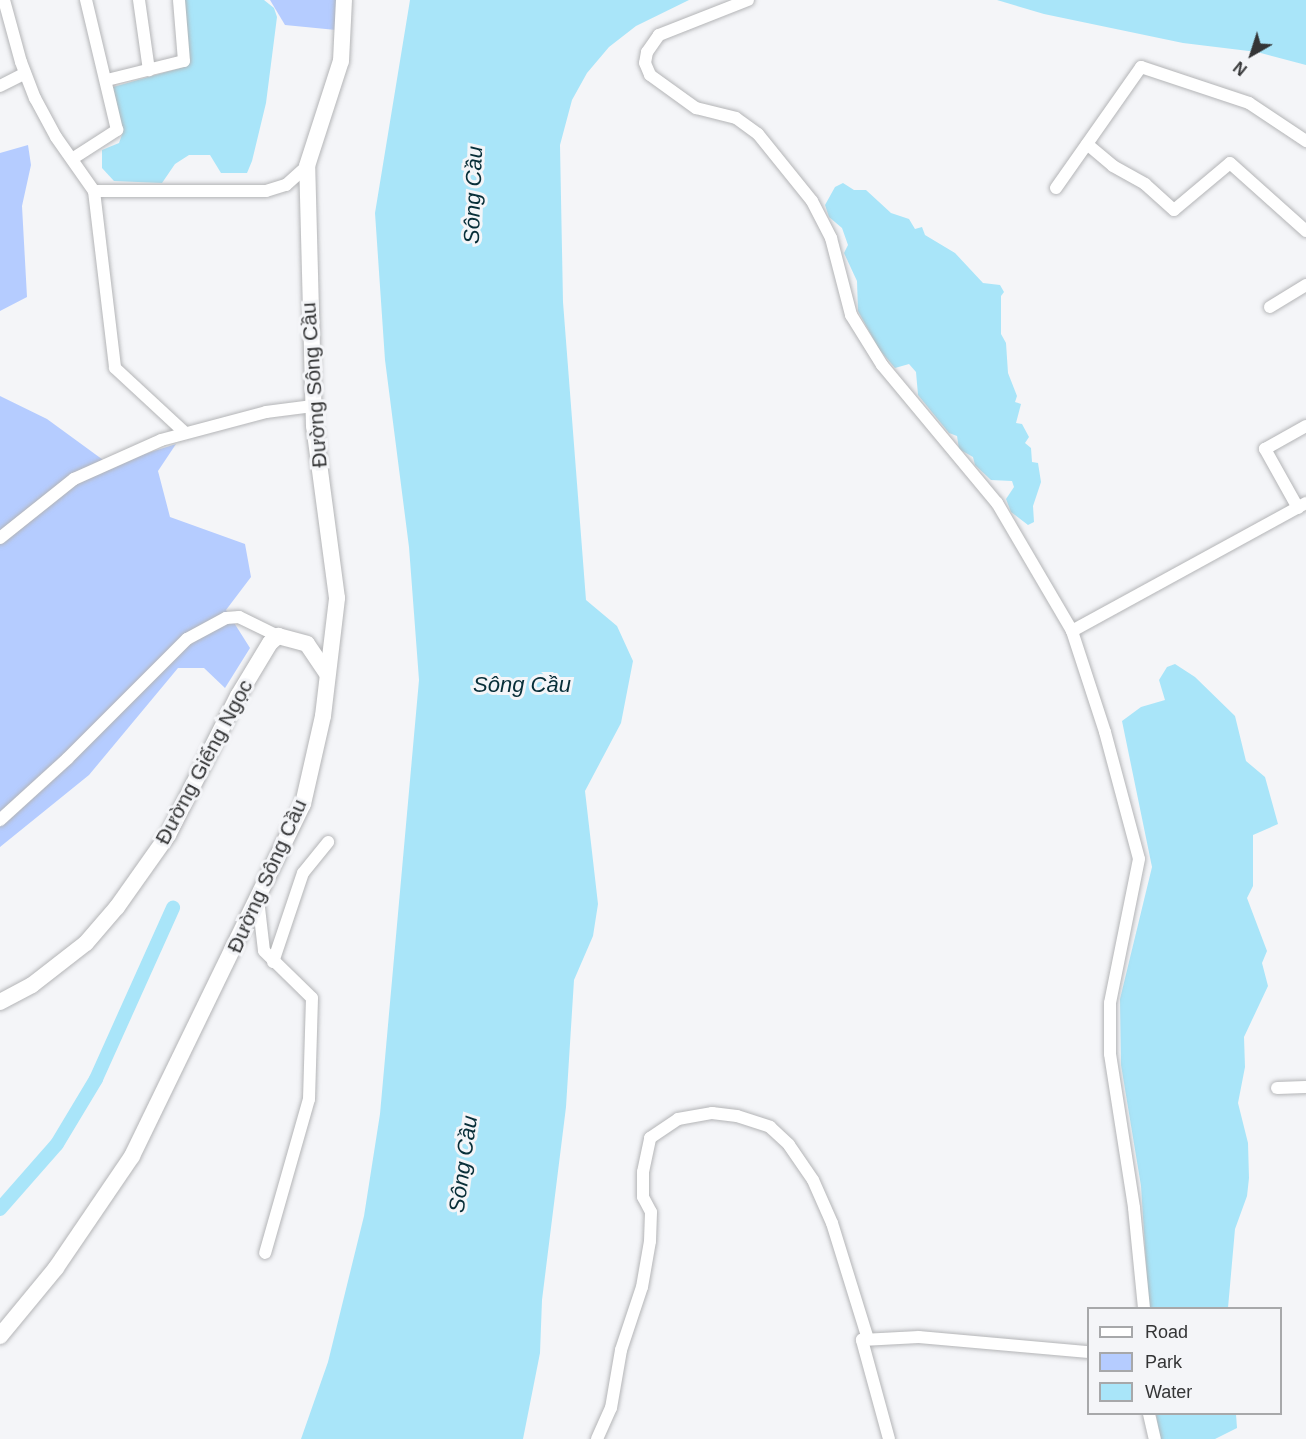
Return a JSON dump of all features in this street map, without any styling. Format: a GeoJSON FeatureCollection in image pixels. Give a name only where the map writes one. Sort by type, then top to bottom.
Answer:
{"type":"FeatureCollection","features":[{"type":"Feature","properties":{"kind":"main road","name":"Đường Sông Cầu"},"geometry":{"type":"LineString","coordinates":[[0,1336],[56,1268],[132,1155],[303,804],[323,716],[336,598],[313,406],[307,166],[341,61],[344,0]]}},
{"type":"Feature","properties":{"kind":"main road"},"geometry":{"type":"LineString","coordinates":[[278,636],[307,644],[328,675]]}},
{"type":"Feature","properties":{"kind":"main road","name":"Đường Giếng Ngọc"},"geometry":{"type":"LineString","coordinates":[[0,1002],[32,985],[86,944],[117,907],[168,835],[238,696],[278,636]]}},
{"type":"Feature","properties":{"kind":"street"},"geometry":{"type":"LineString","coordinates":[[4,0],[25,73],[56,137],[94,191],[115,368],[184,432]]}},
{"type":"Feature","properties":{"kind":"street"},"geometry":{"type":"LineString","coordinates":[[72,159],[117,130],[107,80],[86,0]]}},
{"type":"Feature","properties":{"kind":"street"},"geometry":{"type":"LineString","coordinates":[[139,0],[149,70]]}},
{"type":"Feature","properties":{"kind":"street"},"geometry":{"type":"LineString","coordinates":[[107,80],[184,61],[179,0]]}},
{"type":"Feature","properties":{"kind":"street"},"geometry":{"type":"LineString","coordinates":[[748,0],[659,35],[647,52],[645,63],[650,75],[696,108],[736,118],[758,134],[787,165],[831,238],[851,315],[882,365],[997,503],[1072,631],[1105,732],[1139,859],[1110,1003],[1110,1054],[1134,1208],[1144,1307]]}},
{"type":"Feature","properties":{"kind":"street"},"geometry":{"type":"LineString","coordinates":[[1056,188],[1141,67],[1249,103],[1306,141]]}},
{"type":"Feature","properties":{"kind":"street"},"geometry":{"type":"LineString","coordinates":[[0,86],[25,73]]}},
{"type":"Feature","properties":{"kind":"street"},"geometry":{"type":"LineString","coordinates":[[1087,144],[1113,166],[1145,184],[1174,210],[1230,163],[1306,231]]}},
{"type":"Feature","properties":{"kind":"street"},"geometry":{"type":"LineString","coordinates":[[94,191],[266,190],[286,185],[307,166]]}},
{"type":"Feature","properties":{"kind":"street"},"geometry":{"type":"LineString","coordinates":[[1270,307],[1306,285]]}},
{"type":"Feature","properties":{"kind":"street"},"geometry":{"type":"LineString","coordinates":[[0,538],[74,479],[184,432],[266,412],[313,406]]}},
{"type":"Feature","properties":{"kind":"street"},"geometry":{"type":"LineString","coordinates":[[1072,631],[1302,505],[1265,449],[1306,426]]}},
{"type":"Feature","properties":{"kind":"street"},"geometry":{"type":"LineString","coordinates":[[0,820],[67,759],[186,639],[226,618],[239,616],[278,636]]}},
{"type":"Feature","properties":{"kind":"street"},"geometry":{"type":"LineString","coordinates":[[273,962],[303,873],[328,842]]}},
{"type":"Feature","properties":{"kind":"street"},"geometry":{"type":"LineString","coordinates":[[258,899],[264,951],[312,998],[312,1056],[304,1126],[265,1253]]}},
{"type":"Feature","properties":{"kind":"street"},"geometry":{"type":"LineString","coordinates":[[1277,1088],[1306,1087]]}},
{"type":"Feature","properties":{"kind":"street"},"geometry":{"type":"LineString","coordinates":[[597,1439],[611,1408],[621,1350],[646,1264],[651,1212],[643,1197],[643,1172],[650,1138],[678,1119],[712,1113],[737,1116],[770,1127],[789,1145],[813,1180],[832,1223],[868,1339]]}},
{"type":"Feature","properties":{"kind":"street"},"geometry":{"type":"LineString","coordinates":[[889,1439],[862,1340],[919,1337],[1087,1352]]}},
{"type":"Feature","properties":{"kind":"street"},"geometry":{"type":"LineString","coordinates":[[1149,1415],[1155,1439]]}},
{"type":"Feature","properties":{"kind":"green space"},"geometry":{"type":"Polygon","coordinates":[[[270,0],[338,0],[336,30],[285,25],[270,0]]]}},
{"type":"Feature","properties":{"kind":"green space"},"geometry":{"type":"Polygon","coordinates":[[[28,145],[31,165],[22,206],[27,297],[0,311],[0,153],[28,145]]]}},
{"type":"Feature","properties":{"kind":"green space"},"geometry":{"type":"Polygon","coordinates":[[[0,396],[47,419],[110,465],[176,444],[158,471],[170,517],[245,544],[251,577],[226,610],[250,648],[225,688],[204,668],[178,668],[89,775],[0,847],[0,396]]]}},
{"type":"Feature","properties":{"kind":"water"},"geometry":{"type":"Polygon","coordinates":[[[184,0],[264,0],[274,8],[277,17],[266,103],[252,161],[247,173],[221,173],[210,155],[189,155],[175,164],[162,183],[114,181],[102,168],[102,150],[119,143],[123,132],[113,87],[184,67],[189,56],[184,0]]]}},
{"type":"Feature","properties":{"kind":"water","name":"Sông Cầu"},"geometry":{"type":"Polygon","coordinates":[[[410,0],[689,0],[636,26],[609,47],[587,73],[572,100],[560,145],[563,302],[586,600],[617,626],[633,661],[621,723],[585,791],[598,904],[593,936],[574,980],[566,1107],[542,1300],[540,1353],[523,1439],[301,1439],[328,1362],[364,1216],[380,1114],[419,680],[409,547],[385,360],[375,213],[410,0]]]}},
{"type":"Feature","properties":{"kind":"water"},"geometry":{"type":"Polygon","coordinates":[[[997,0],[1306,0],[1306,65],[1257,52],[1183,43],[1044,14],[997,0]]]}},
{"type":"Feature","properties":{"kind":"water"},"geometry":{"type":"Polygon","coordinates":[[[843,183],[854,190],[866,190],[891,213],[909,219],[915,229],[922,227],[925,235],[955,253],[983,283],[1000,285],[1004,292],[1001,296],[1001,334],[1006,343],[1008,373],[1017,396],[1015,402],[1021,404],[1016,423],[1022,424],[1029,437],[1025,443],[1031,448],[1032,462],[1038,463],[1041,482],[1033,506],[1034,522],[1028,525],[1011,512],[1006,499],[1014,487],[1012,481],[991,480],[975,465],[973,457],[959,449],[957,436],[949,433],[918,395],[916,372],[909,364],[895,368],[879,349],[858,311],[857,281],[844,253],[848,245],[842,228],[829,217],[825,205],[835,187],[843,183]]]}},
{"type":"Feature","properties":{"kind":"water"},"geometry":{"type":"Polygon","coordinates":[[[1175,664],[1195,677],[1235,716],[1246,761],[1265,777],[1278,824],[1253,835],[1253,886],[1247,898],[1267,951],[1262,963],[1268,986],[1244,1037],[1245,1067],[1238,1103],[1248,1143],[1249,1178],[1247,1196],[1235,1229],[1228,1307],[1149,1307],[1141,1186],[1121,1065],[1120,999],[1152,867],[1122,721],[1141,707],[1165,700],[1159,680],[1167,667],[1175,664]]]}},
{"type":"Feature","properties":{"kind":"water"},"geometry":{"type":"Polygon","coordinates":[[[1156,1415],[1236,1415],[1237,1428],[1215,1439],[1160,1439],[1156,1415]]]}},
{"type":"Feature","properties":{"kind":"waterway"},"geometry":{"type":"LineString","coordinates":[[0,1209],[57,1144],[96,1079],[173,908]]}}]}
